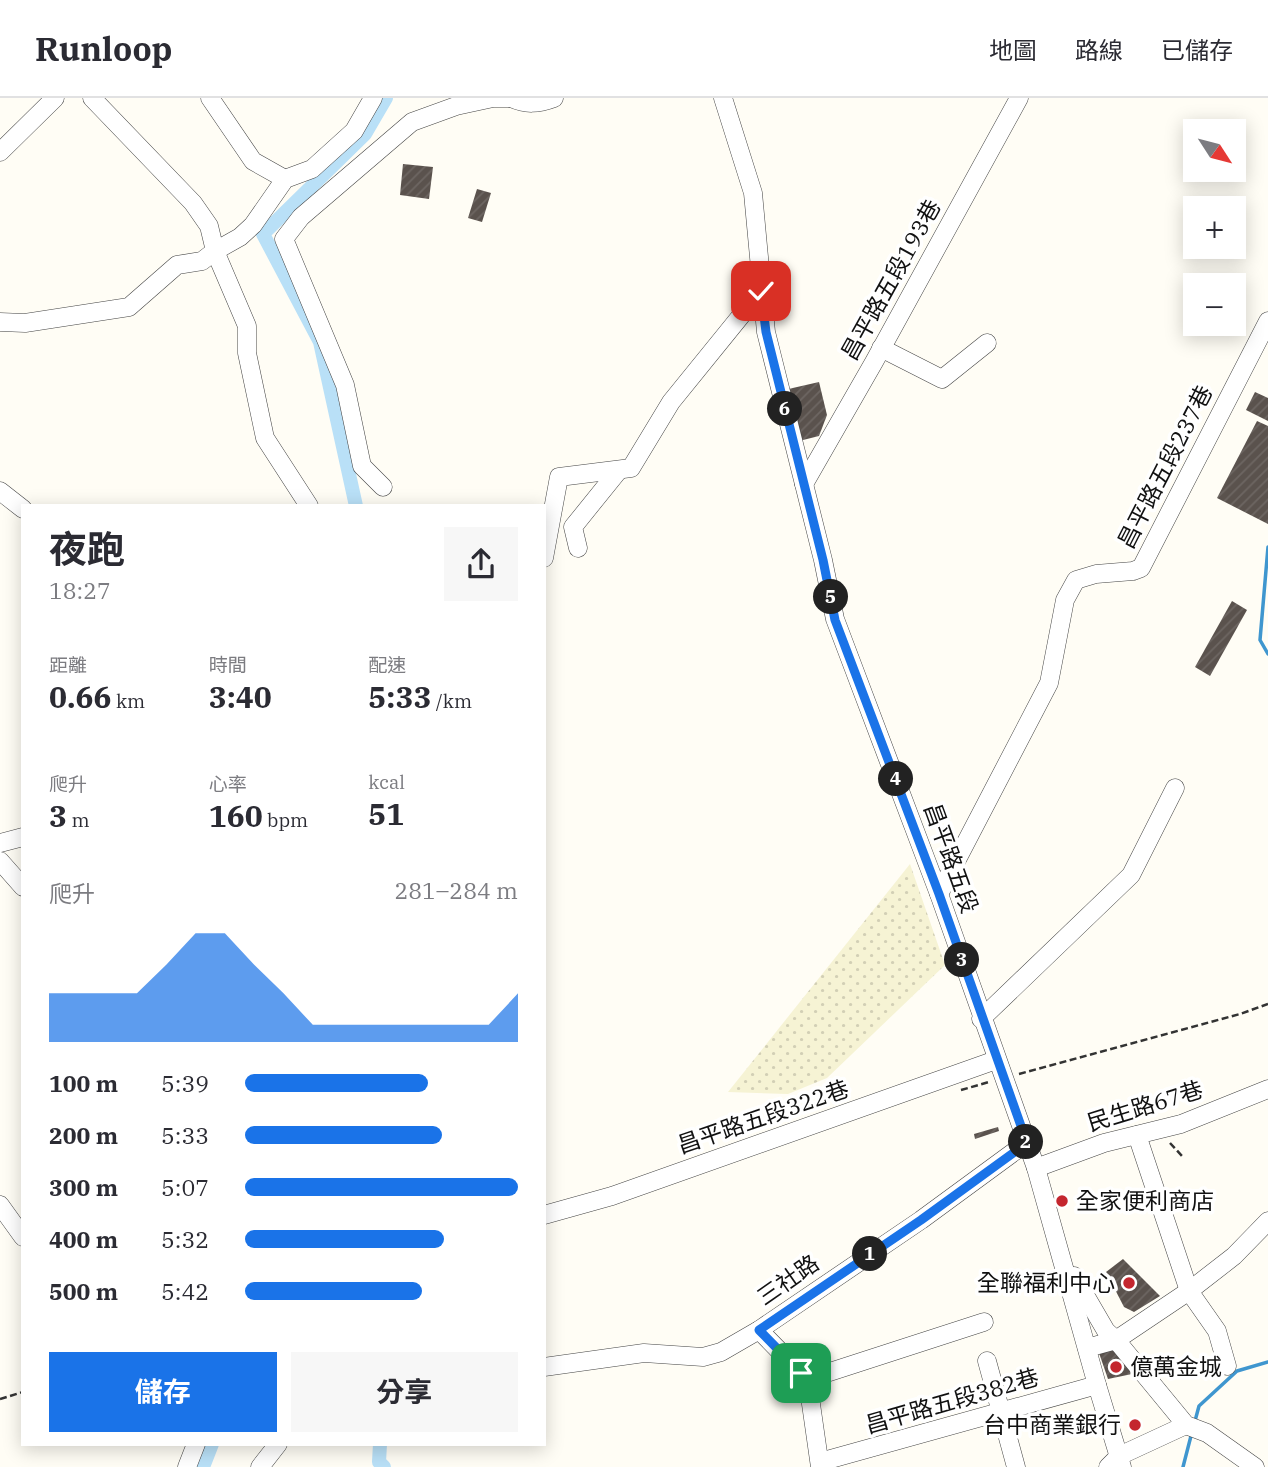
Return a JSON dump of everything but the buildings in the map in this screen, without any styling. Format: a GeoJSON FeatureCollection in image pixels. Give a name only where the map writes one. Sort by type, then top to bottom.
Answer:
{"type":"FeatureCollection","features":[{"type":"Feature","properties":{"kind":"street"},"geometry":{"type":"LineString","coordinates":[[0,152],[55,98]]}},
{"type":"Feature","properties":{"kind":"street"},"geometry":{"type":"LineString","coordinates":[[92,98],[193,204],[209,226],[215,251],[247,326],[247,353],[265,438],[308,504]]}},
{"type":"Feature","properties":{"kind":"street"},"geometry":{"type":"LineString","coordinates":[[210,98],[253,161],[285,178]]}},
{"type":"Feature","properties":{"kind":"street"},"geometry":{"type":"LineString","coordinates":[[0,321],[25,323],[130,307],[177,265],[202,261],[240,237],[253,225],[285,178],[312,169],[354,131],[373,98]]}},
{"type":"Feature","properties":{"kind":"street"},"geometry":{"type":"LineString","coordinates":[[383,487],[362,466],[345,385],[284,239],[301,218],[412,122],[456,106],[493,99],[511,98],[524,104],[554,98]]}},
{"type":"Feature","properties":{"kind":"street","name":"昌平路五段"},"geometry":{"type":"LineString","coordinates":[[723,98],[753,193],[766,332],[823,560],[835,620],[939,894],[981,1019],[1036,1168],[1087,1348],[1116,1464]]}},
{"type":"Feature","properties":{"kind":"street","name":"昌平路五段193巷"},"geometry":{"type":"LineString","coordinates":[[804,484],[1019,98]]}},
{"type":"Feature","properties":{"kind":"street"},"geometry":{"type":"LineString","coordinates":[[312,169],[341,184]]}},
{"type":"Feature","properties":{"kind":"street"},"geometry":{"type":"LineString","coordinates":[[546,547],[559,477],[631,468],[670,402],[761,291]]}},
{"type":"Feature","properties":{"kind":"street","name":"昌平路五段237巷"},"geometry":{"type":"LineString","coordinates":[[939,894],[1049,683],[1065,600],[1076,580],[1096,574],[1141,568],[1268,321]]}},
{"type":"Feature","properties":{"kind":"street"},"geometry":{"type":"LineString","coordinates":[[881,348],[942,379],[987,343]]}},
{"type":"Feature","properties":{"kind":"street"},"geometry":{"type":"LineString","coordinates":[[579,548],[573,527],[619,470]]}},
{"type":"Feature","properties":{"kind":"street"},"geometry":{"type":"LineString","coordinates":[[0,491],[21,507]]}},
{"type":"Feature","properties":{"kind":"street"},"geometry":{"type":"LineString","coordinates":[[981,1019],[1131,875],[1175,788]]}},
{"type":"Feature","properties":{"kind":"street"},"geometry":{"type":"LineString","coordinates":[[0,843],[21,838]]}},
{"type":"Feature","properties":{"kind":"street"},"geometry":{"type":"LineString","coordinates":[[0,861],[21,885]]}},
{"type":"Feature","properties":{"kind":"street","name":"昌平路五段322巷"},"geometry":{"type":"LineString","coordinates":[[546,1214],[612,1196],[996,1060]]}},
{"type":"Feature","properties":{"kind":"street","name":"民生路67巷"},"geometry":{"type":"LineString","coordinates":[[1036,1168],[1104,1143],[1181,1124],[1268,1089]]}},
{"type":"Feature","properties":{"kind":"street"},"geometry":{"type":"LineString","coordinates":[[1137,1135],[1189,1291],[1217,1331],[1227,1366]]}},
{"type":"Feature","properties":{"kind":"street","name":"三社路"},"geometry":{"type":"LineString","coordinates":[[546,1367],[644,1353],[703,1357],[721,1352],[759,1330],[921,1220],[1027,1143]]}},
{"type":"Feature","properties":{"kind":"street"},"geometry":{"type":"LineString","coordinates":[[0,1205],[21,1234]]}},
{"type":"Feature","properties":{"kind":"street"},"geometry":{"type":"LineString","coordinates":[[1087,1348],[1116,1340],[1189,1291],[1234,1256],[1268,1221]]}},
{"type":"Feature","properties":{"kind":"street"},"geometry":{"type":"LineString","coordinates":[[1060,1252],[1106,1331],[1186,1426],[1207,1433],[1255,1467]]}},
{"type":"Feature","properties":{"kind":"street"},"geometry":{"type":"LineString","coordinates":[[805,1380],[984,1322]]}},
{"type":"Feature","properties":{"kind":"street"},"geometry":{"type":"LineString","coordinates":[[759,1330],[805,1380],[820,1465]]}},
{"type":"Feature","properties":{"kind":"street"},"geometry":{"type":"LineString","coordinates":[[987,1361],[1016,1467]]}},
{"type":"Feature","properties":{"kind":"street","name":"昌平路五段382巷"},"geometry":{"type":"LineString","coordinates":[[820,1465],[1097,1385]]}},
{"type":"Feature","properties":{"kind":"street"},"geometry":{"type":"LineString","coordinates":[[1116,1464],[1186,1426]]}},
{"type":"Feature","properties":{"kind":"street"},"geometry":{"type":"LineString","coordinates":[[187,1467],[195,1446]]}},
{"type":"Feature","properties":{"kind":"street"},"geometry":{"type":"LineString","coordinates":[[260,1467],[276,1446]]}},
{"type":"Feature","properties":{"kind":"path"},"geometry":{"type":"LineString","coordinates":[[950,1093],[1268,1004]]}},
{"type":"Feature","properties":{"kind":"path"},"geometry":{"type":"LineString","coordinates":[[0,1399],[21,1393]]}},
{"type":"Feature","properties":{"kind":"shaded area"},"geometry":{"type":"Polygon","coordinates":[[[910,864],[945,965],[827,1078],[788,1094],[728,1092],[910,864]]]}},
{"type":"Feature","properties":{"kind":"waterway"},"geometry":{"type":"LineString","coordinates":[[356,504],[320,342],[263,234],[365,134],[386,98]]}},
{"type":"Feature","properties":{"kind":"waterway"},"geometry":{"type":"LineString","coordinates":[[1268,547],[1260,640],[1268,654]]}},
{"type":"Feature","properties":{"kind":"waterway"},"geometry":{"type":"LineString","coordinates":[[1195,1421],[1199,1406],[1237,1371],[1268,1362]]}},
{"type":"Feature","properties":{"kind":"waterway"},"geometry":{"type":"LineString","coordinates":[[1183,1467],[1192,1432]]}},
{"type":"Feature","properties":{"kind":"waterway"},"geometry":{"type":"LineString","coordinates":[[203,1467],[211,1446]]}},
{"type":"Feature","properties":{"kind":"waterway"},"geometry":{"type":"LineString","coordinates":[[380,1446],[379,1462],[384,1467]]}},
{"type":"Feature","properties":{"kind":"place","name":"全家便利商店"},"geometry":{"type":"Point","coordinates":[1062,1201]}},
{"type":"Feature","properties":{"kind":"place","name":"全聯福利中心"},"geometry":{"type":"Point","coordinates":[1129,1283]}},
{"type":"Feature","properties":{"kind":"place","name":"億萬金城"},"geometry":{"type":"Point","coordinates":[1116,1367]}},
{"type":"Feature","properties":{"kind":"place","name":"台中商業銀行"},"geometry":{"type":"Point","coordinates":[1135,1425]}},
{"type":"Feature","properties":{"kind":"route"},"geometry":{"type":"LineString","coordinates":[[761,291],[766,332],[823,560],[835,620],[939,894],[1027,1143],[921,1220],[759,1330],[801,1373]]}}]}
